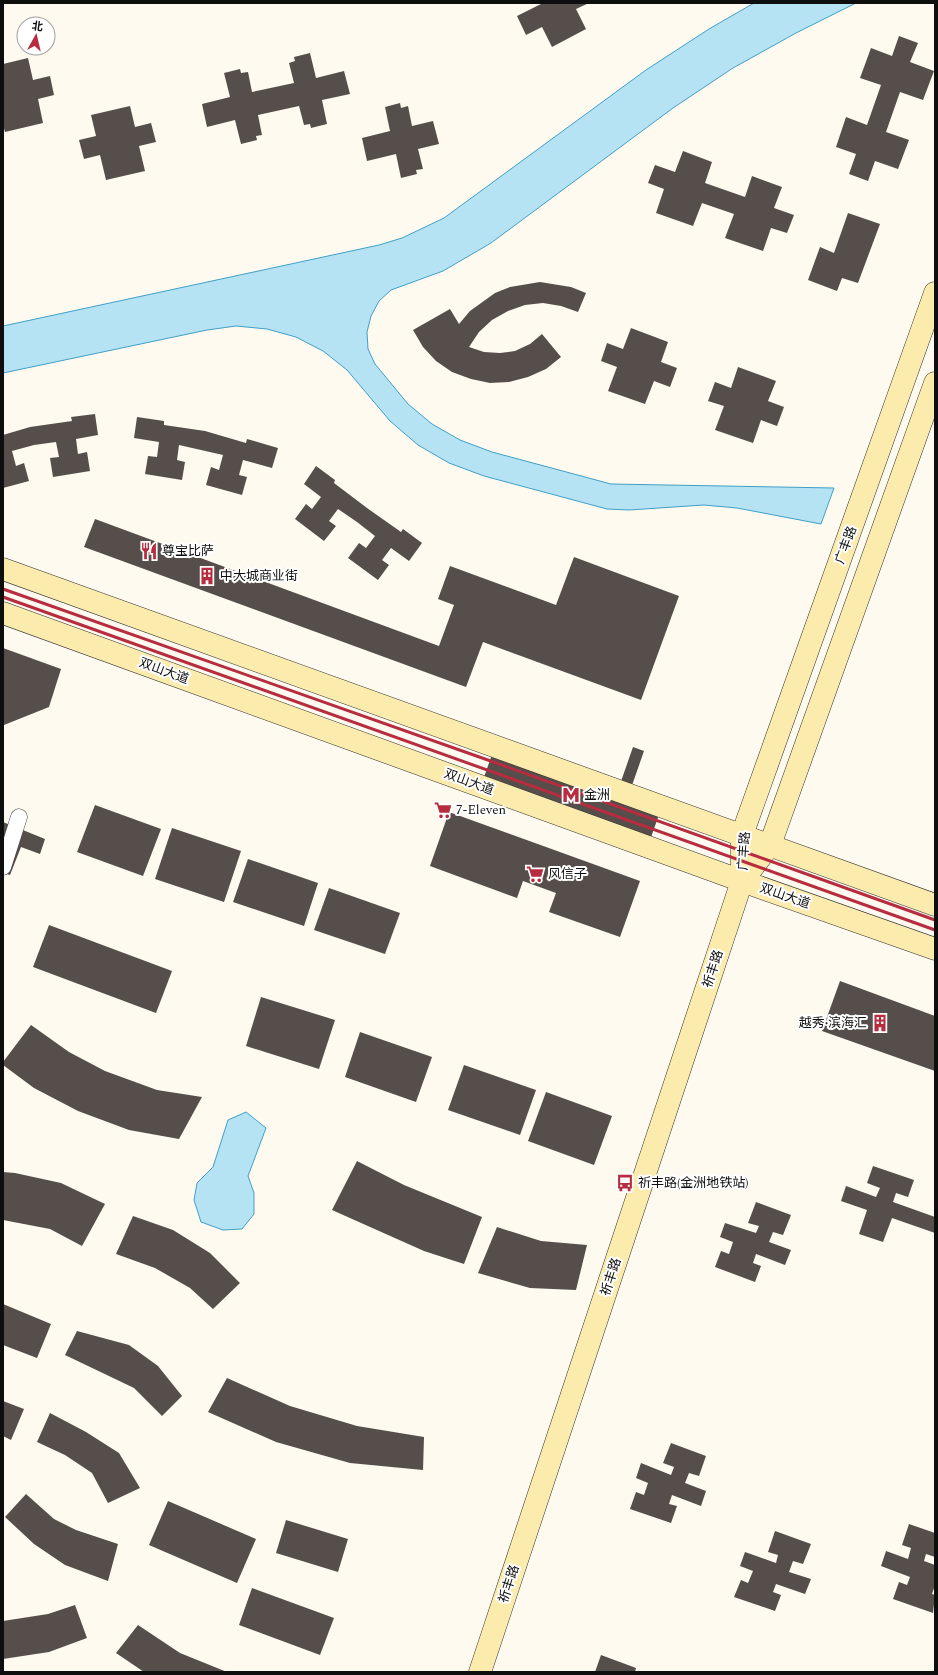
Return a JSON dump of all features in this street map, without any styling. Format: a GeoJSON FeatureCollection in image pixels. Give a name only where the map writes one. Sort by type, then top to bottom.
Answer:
{"type":"FeatureCollection","features":[{"type":"Feature","properties":{"kind":"street","name":"广丰路"},"geometry":{"type":"LineString","coordinates":[[742,881],[742,835],[935,294]]}},
{"type":"Feature","properties":{"kind":"street","name":"广丰路"},"geometry":{"type":"LineString","coordinates":[[742,881],[770,845],[935,383]]}},
{"type":"Feature","properties":{"kind":"street"},"geometry":{"type":"LineString","coordinates":[[3,570],[935,905]]}},
{"type":"Feature","properties":{"kind":"street","name":"双山大道"},"geometry":{"type":"LineString","coordinates":[[3,613],[742,881],[935,949]]}},
{"type":"Feature","properties":{"kind":"street"},"geometry":{"type":"LineString","coordinates":[[3,867],[19,817]]}},
{"type":"Feature","properties":{"kind":"street","name":"祈丰路"},"geometry":{"type":"LineString","coordinates":[[480,1672],[742,881]]}},
{"type":"Feature","properties":{"kind":"water"},"geometry":{"type":"Polygon","coordinates":[[[754,3],[856,3],[796,33],[733,68],[673,108],[491,243],[443,271],[391,290],[379,301],[371,316],[367,332],[368,349],[375,364],[408,404],[432,424],[460,440],[492,452],[611,484],[834,488],[821,524],[737,508],[704,505],[629,510],[607,509],[484,476],[449,463],[418,445],[390,421],[347,370],[323,351],[296,337],[267,329],[236,326],[207,330],[3,373],[3,326],[379,245],[402,238],[444,218],[646,70],[709,29],[754,3]]]}},
{"type":"Feature","properties":{"kind":"water"},"geometry":{"type":"Polygon","coordinates":[[[246,1112],[266,1128],[248,1176],[254,1193],[254,1214],[242,1229],[223,1230],[201,1222],[194,1200],[197,1183],[213,1167],[228,1120],[246,1112]]]}},
{"type":"Feature","properties":{"kind":"building"},"geometry":{"type":"Polygon","coordinates":[[[543,3],[589,3],[576,9],[586,29],[552,47],[542,27],[526,35],[517,16],[543,3]]]}},
{"type":"Feature","properties":{"kind":"building"},"geometry":{"type":"Polygon","coordinates":[[[899,36],[918,43],[910,62],[934,71],[923,100],[900,92],[886,132],[909,140],[898,169],[875,161],[868,181],[849,174],[856,154],[836,147],[846,117],[867,125],[881,85],[860,78],[871,48],[892,56],[899,36]]]}},
{"type":"Feature","properties":{"kind":"building"},"geometry":{"type":"Polygon","coordinates":[[[310,53],[316,78],[344,71],[350,94],[322,100],[327,124],[311,128],[310,124],[304,125],[299,106],[258,115],[262,135],[256,136],[257,140],[241,144],[235,120],[207,127],[202,104],[230,97],[224,73],[240,69],[241,73],[248,72],[252,92],[294,83],[289,63],[295,61],[294,57],[310,53]]]}},
{"type":"Feature","properties":{"kind":"building"},"geometry":{"type":"Polygon","coordinates":[[[28,58],[33,80],[50,76],[54,95],[38,99],[43,123],[5,132],[3,125],[3,64],[28,58]]]}},
{"type":"Feature","properties":{"kind":"building"},"geometry":{"type":"Polygon","coordinates":[[[400,103],[401,108],[408,106],[412,126],[433,121],[439,144],[418,149],[423,169],[416,170],[417,174],[401,178],[396,154],[367,161],[362,138],[390,131],[385,107],[400,103]]]}},
{"type":"Feature","properties":{"kind":"building"},"geometry":{"type":"Polygon","coordinates":[[[130,106],[135,127],[151,123],[156,142],[139,146],[145,171],[106,180],[100,155],[84,159],[79,140],[96,136],[91,115],[130,106]]]}},
{"type":"Feature","properties":{"kind":"building"},"geometry":{"type":"Polygon","coordinates":[[[683,151],[712,162],[705,183],[745,197],[752,176],[782,187],[774,208],[794,215],[787,233],[771,228],[763,251],[725,238],[734,214],[702,203],[693,226],[656,213],[664,189],[648,183],[655,165],[675,172],[683,151]]]}},
{"type":"Feature","properties":{"kind":"building"},"geometry":{"type":"Polygon","coordinates":[[[848,213],[880,224],[858,283],[842,278],[837,291],[808,280],[820,247],[834,253],[848,213]]]}},
{"type":"Feature","properties":{"kind":"building"},"geometry":{"type":"Polygon","coordinates":[[[540,282],[571,287],[586,293],[578,312],[561,306],[543,303],[525,305],[508,311],[492,320],[479,332],[469,347],[484,352],[500,353],[515,351],[530,344],[542,334],[561,357],[546,369],[528,377],[509,382],[490,383],[471,379],[452,372],[436,361],[423,347],[413,330],[450,309],[459,324],[470,311],[495,293],[510,287],[540,282]]]}},
{"type":"Feature","properties":{"kind":"building"},"geometry":{"type":"Polygon","coordinates":[[[631,328],[668,342],[661,362],[677,368],[670,387],[654,381],[645,404],[608,391],[617,367],[601,361],[607,343],[623,349],[631,328]]]}},
{"type":"Feature","properties":{"kind":"building"},"geometry":{"type":"Polygon","coordinates":[[[738,367],[776,381],[768,401],[784,407],[777,426],[761,420],[753,443],[715,430],[724,406],[708,401],[715,382],[731,388],[738,367]]]}},
{"type":"Feature","properties":{"kind":"building"},"geometry":{"type":"Polygon","coordinates":[[[95,414],[98,435],[76,439],[78,454],[87,452],[90,471],[53,477],[50,458],[59,457],[56,442],[34,445],[12,451],[16,466],[24,463],[29,481],[3,488],[3,435],[30,427],[72,421],[71,417],[95,414]]]}},
{"type":"Feature","properties":{"kind":"building"},"geometry":{"type":"Polygon","coordinates":[[[137,417],[164,421],[164,425],[205,431],[246,443],[247,439],[278,448],[272,468],[243,460],[239,475],[247,477],[242,495],[206,485],[211,467],[219,470],[223,455],[179,445],[177,460],[185,462],[182,480],[145,474],[148,456],[157,457],[159,442],[134,438],[137,417]]]}},
{"type":"Feature","properties":{"kind":"building"},"geometry":{"type":"Polygon","coordinates":[[[316,466],[335,480],[334,483],[367,508],[401,532],[403,529],[422,543],[409,561],[391,548],[382,560],[389,565],[378,580],[348,558],[359,543],[366,548],[375,536],[357,522],[338,509],[329,521],[336,526],[324,541],[295,519],[306,504],[312,509],[321,497],[304,484],[316,466]]]}},
{"type":"Feature","properties":{"kind":"building"},"geometry":{"type":"Polygon","coordinates":[[[95,519],[439,646],[454,605],[438,599],[450,566],[556,605],[574,557],[679,596],[641,700],[483,642],[466,687],[84,547],[95,519]]]}},
{"type":"Feature","properties":{"kind":"building"},"geometry":{"type":"Polygon","coordinates":[[[3,648],[61,669],[49,707],[4,725],[3,648]]]}},
{"type":"Feature","properties":{"kind":"building","name":"金洲"},"geometry":{"type":"Polygon","coordinates":[[[495,746],[618,790],[633,747],[644,751],[629,794],[662,806],[649,843],[482,783],[495,746]]]}},
{"type":"Feature","properties":{"kind":"building"},"geometry":{"type":"Polygon","coordinates":[[[95,805],[161,829],[143,876],[77,852],[95,805]]]}},
{"type":"Feature","properties":{"kind":"building","name":"风信子"},"geometry":{"type":"Polygon","coordinates":[[[449,812],[640,881],[620,937],[549,912],[556,893],[523,881],[517,898],[430,866],[449,812]]]}},
{"type":"Feature","properties":{"kind":"building"},"geometry":{"type":"Polygon","coordinates":[[[3,822],[45,839],[40,854],[21,847],[10,875],[3,873],[3,822]]]}},
{"type":"Feature","properties":{"kind":"building"},"geometry":{"type":"Polygon","coordinates":[[[172,828],[241,851],[224,902],[155,879],[172,828]]]}},
{"type":"Feature","properties":{"kind":"building"},"geometry":{"type":"Polygon","coordinates":[[[248,859],[318,883],[304,926],[233,902],[248,859]]]}},
{"type":"Feature","properties":{"kind":"building"},"geometry":{"type":"Polygon","coordinates":[[[329,888],[400,913],[385,954],[314,930],[329,888]]]}},
{"type":"Feature","properties":{"kind":"building"},"geometry":{"type":"Polygon","coordinates":[[[49,925],[172,971],[156,1013],[33,967],[49,925]]]}},
{"type":"Feature","properties":{"kind":"building","name":"越秀·滨海汇"},"geometry":{"type":"Polygon","coordinates":[[[840,981],[935,1016],[935,1071],[822,1031],[840,981]]]}},
{"type":"Feature","properties":{"kind":"building"},"geometry":{"type":"Polygon","coordinates":[[[261,997],[335,1020],[319,1069],[246,1046],[261,997]]]}},
{"type":"Feature","properties":{"kind":"building"},"geometry":{"type":"Polygon","coordinates":[[[31,1025],[69,1052],[105,1071],[157,1090],[202,1097],[179,1139],[129,1130],[78,1111],[34,1088],[3,1065],[3,1062],[31,1025]]]}},
{"type":"Feature","properties":{"kind":"building"},"geometry":{"type":"Polygon","coordinates":[[[360,1032],[432,1057],[416,1102],[345,1077],[360,1032]]]}},
{"type":"Feature","properties":{"kind":"building"},"geometry":{"type":"Polygon","coordinates":[[[464,1065],[536,1090],[520,1135],[448,1110],[464,1065]]]}},
{"type":"Feature","properties":{"kind":"building"},"geometry":{"type":"Polygon","coordinates":[[[546,1092],[612,1116],[594,1165],[528,1141],[546,1092]]]}},
{"type":"Feature","properties":{"kind":"building"},"geometry":{"type":"Polygon","coordinates":[[[357,1161],[404,1185],[482,1217],[464,1264],[424,1251],[332,1210],[357,1161]]]}},
{"type":"Feature","properties":{"kind":"building"},"geometry":{"type":"Polygon","coordinates":[[[873,1166],[914,1180],[908,1197],[896,1193],[893,1202],[935,1217],[935,1233],[892,1218],[883,1242],[859,1234],[867,1210],[841,1201],[846,1186],[876,1197],[880,1188],[867,1183],[873,1166]]]}},
{"type":"Feature","properties":{"kind":"building"},"geometry":{"type":"Polygon","coordinates":[[[3,1172],[15,1173],[61,1183],[105,1204],[82,1246],[50,1229],[3,1220],[3,1172]]]}},
{"type":"Feature","properties":{"kind":"building"},"geometry":{"type":"Polygon","coordinates":[[[756,1202],[791,1215],[783,1235],[773,1232],[769,1242],[791,1250],[785,1265],[756,1254],[753,1263],[761,1266],[755,1282],[715,1267],[721,1251],[729,1254],[733,1242],[720,1237],[725,1223],[756,1233],[759,1226],[748,1223],[756,1202]]]}},
{"type":"Feature","properties":{"kind":"building"},"geometry":{"type":"Polygon","coordinates":[[[133,1216],[173,1230],[210,1253],[240,1283],[213,1309],[190,1288],[155,1268],[116,1254],[133,1216]]]}},
{"type":"Feature","properties":{"kind":"building"},"geometry":{"type":"Polygon","coordinates":[[[497,1227],[541,1241],[587,1245],[576,1290],[530,1288],[478,1273],[497,1227]]]}},
{"type":"Feature","properties":{"kind":"building"},"geometry":{"type":"Polygon","coordinates":[[[3,1304],[51,1324],[37,1358],[3,1345],[3,1304]]]}},
{"type":"Feature","properties":{"kind":"building"},"geometry":{"type":"Polygon","coordinates":[[[77,1331],[129,1345],[158,1366],[182,1396],[162,1416],[134,1388],[65,1355],[77,1331]]]}},
{"type":"Feature","properties":{"kind":"building"},"geometry":{"type":"Polygon","coordinates":[[[227,1378],[290,1406],[357,1426],[424,1437],[423,1470],[350,1463],[276,1442],[208,1412],[227,1378]]]}},
{"type":"Feature","properties":{"kind":"building"},"geometry":{"type":"Polygon","coordinates":[[[3,1401],[24,1409],[11,1440],[3,1436],[3,1401]]]}},
{"type":"Feature","properties":{"kind":"building"},"geometry":{"type":"Polygon","coordinates":[[[50,1413],[86,1432],[119,1453],[140,1488],[108,1503],[92,1473],[65,1455],[37,1442],[50,1413]]]}},
{"type":"Feature","properties":{"kind":"building"},"geometry":{"type":"Polygon","coordinates":[[[671,1443],[706,1456],[699,1476],[689,1473],[685,1483],[706,1491],[701,1506],[672,1495],[669,1504],[677,1506],[671,1523],[630,1509],[636,1492],[644,1495],[648,1483],[636,1478],[641,1463],[671,1475],[674,1467],[663,1463],[671,1443]]]}},
{"type":"Feature","properties":{"kind":"building"},"geometry":{"type":"Polygon","coordinates":[[[26,1494],[54,1519],[76,1530],[118,1544],[108,1581],[65,1565],[34,1544],[5,1517],[26,1494]]]}},
{"type":"Feature","properties":{"kind":"building"},"geometry":{"type":"Polygon","coordinates":[[[168,1501],[256,1539],[237,1583],[149,1545],[168,1501]]]}},
{"type":"Feature","properties":{"kind":"building"},"geometry":{"type":"Polygon","coordinates":[[[286,1520],[348,1539],[338,1572],[276,1553],[286,1520]]]}},
{"type":"Feature","properties":{"kind":"building"},"geometry":{"type":"Polygon","coordinates":[[[909,1524],[935,1533],[935,1557],[926,1554],[924,1561],[935,1565],[935,1585],[932,1594],[935,1595],[933,1613],[893,1599],[899,1582],[907,1585],[910,1577],[881,1566],[886,1551],[908,1559],[911,1548],[902,1545],[909,1524]]]}},
{"type":"Feature","properties":{"kind":"building"},"geometry":{"type":"Polygon","coordinates":[[[775,1531],[811,1544],[803,1564],[793,1561],[789,1572],[811,1579],[805,1594],[776,1584],[773,1592],[781,1595],[775,1611],[734,1597],[741,1580],[748,1583],[753,1571],[740,1566],[745,1552],[776,1563],[778,1555],[768,1552],[775,1531]]]}},
{"type":"Feature","properties":{"kind":"building"},"geometry":{"type":"Polygon","coordinates":[[[252,1588],[334,1618],[320,1655],[239,1625],[252,1588]]]}},
{"type":"Feature","properties":{"kind":"building"},"geometry":{"type":"Polygon","coordinates":[[[75,1605],[87,1638],[49,1652],[3,1659],[3,1621],[48,1614],[75,1605]]]}},
{"type":"Feature","properties":{"kind":"building"},"geometry":{"type":"Polygon","coordinates":[[[138,1625],[180,1653],[227,1672],[144,1672],[116,1653],[138,1625]]]}},
{"type":"Feature","properties":{"kind":"building"},"geometry":{"type":"Polygon","coordinates":[[[601,1655],[636,1668],[635,1672],[595,1672],[601,1655]]]}},
{"type":"Feature","properties":{"kind":"railway"},"geometry":{"type":"LineString","coordinates":[[3,589],[935,920]]}},
{"type":"Feature","properties":{"kind":"railway"},"geometry":{"type":"LineString","coordinates":[[3,597],[935,930]]}},
{"type":"Feature","properties":{"kind":"place","name":"尊宝比萨"},"geometry":{"type":"Point","coordinates":[149,551]}},
{"type":"Feature","properties":{"kind":"place","name":"中大城商业街"},"geometry":{"type":"Point","coordinates":[207,576]}},
{"type":"Feature","properties":{"kind":"place","name":"金洲"},"geometry":{"type":"Point","coordinates":[571,795]}},
{"type":"Feature","properties":{"kind":"place","name":"7-Eleven"},"geometry":{"type":"Point","coordinates":[443,810]}},
{"type":"Feature","properties":{"kind":"place","name":"风信子"},"geometry":{"type":"Point","coordinates":[535,874]}},
{"type":"Feature","properties":{"kind":"place","name":"越秀·滨海汇"},"geometry":{"type":"Point","coordinates":[880,1023]}},
{"type":"Feature","properties":{"kind":"place","name":"祈丰路(金洲地铁站)"},"geometry":{"type":"Point","coordinates":[625,1183]}}]}
